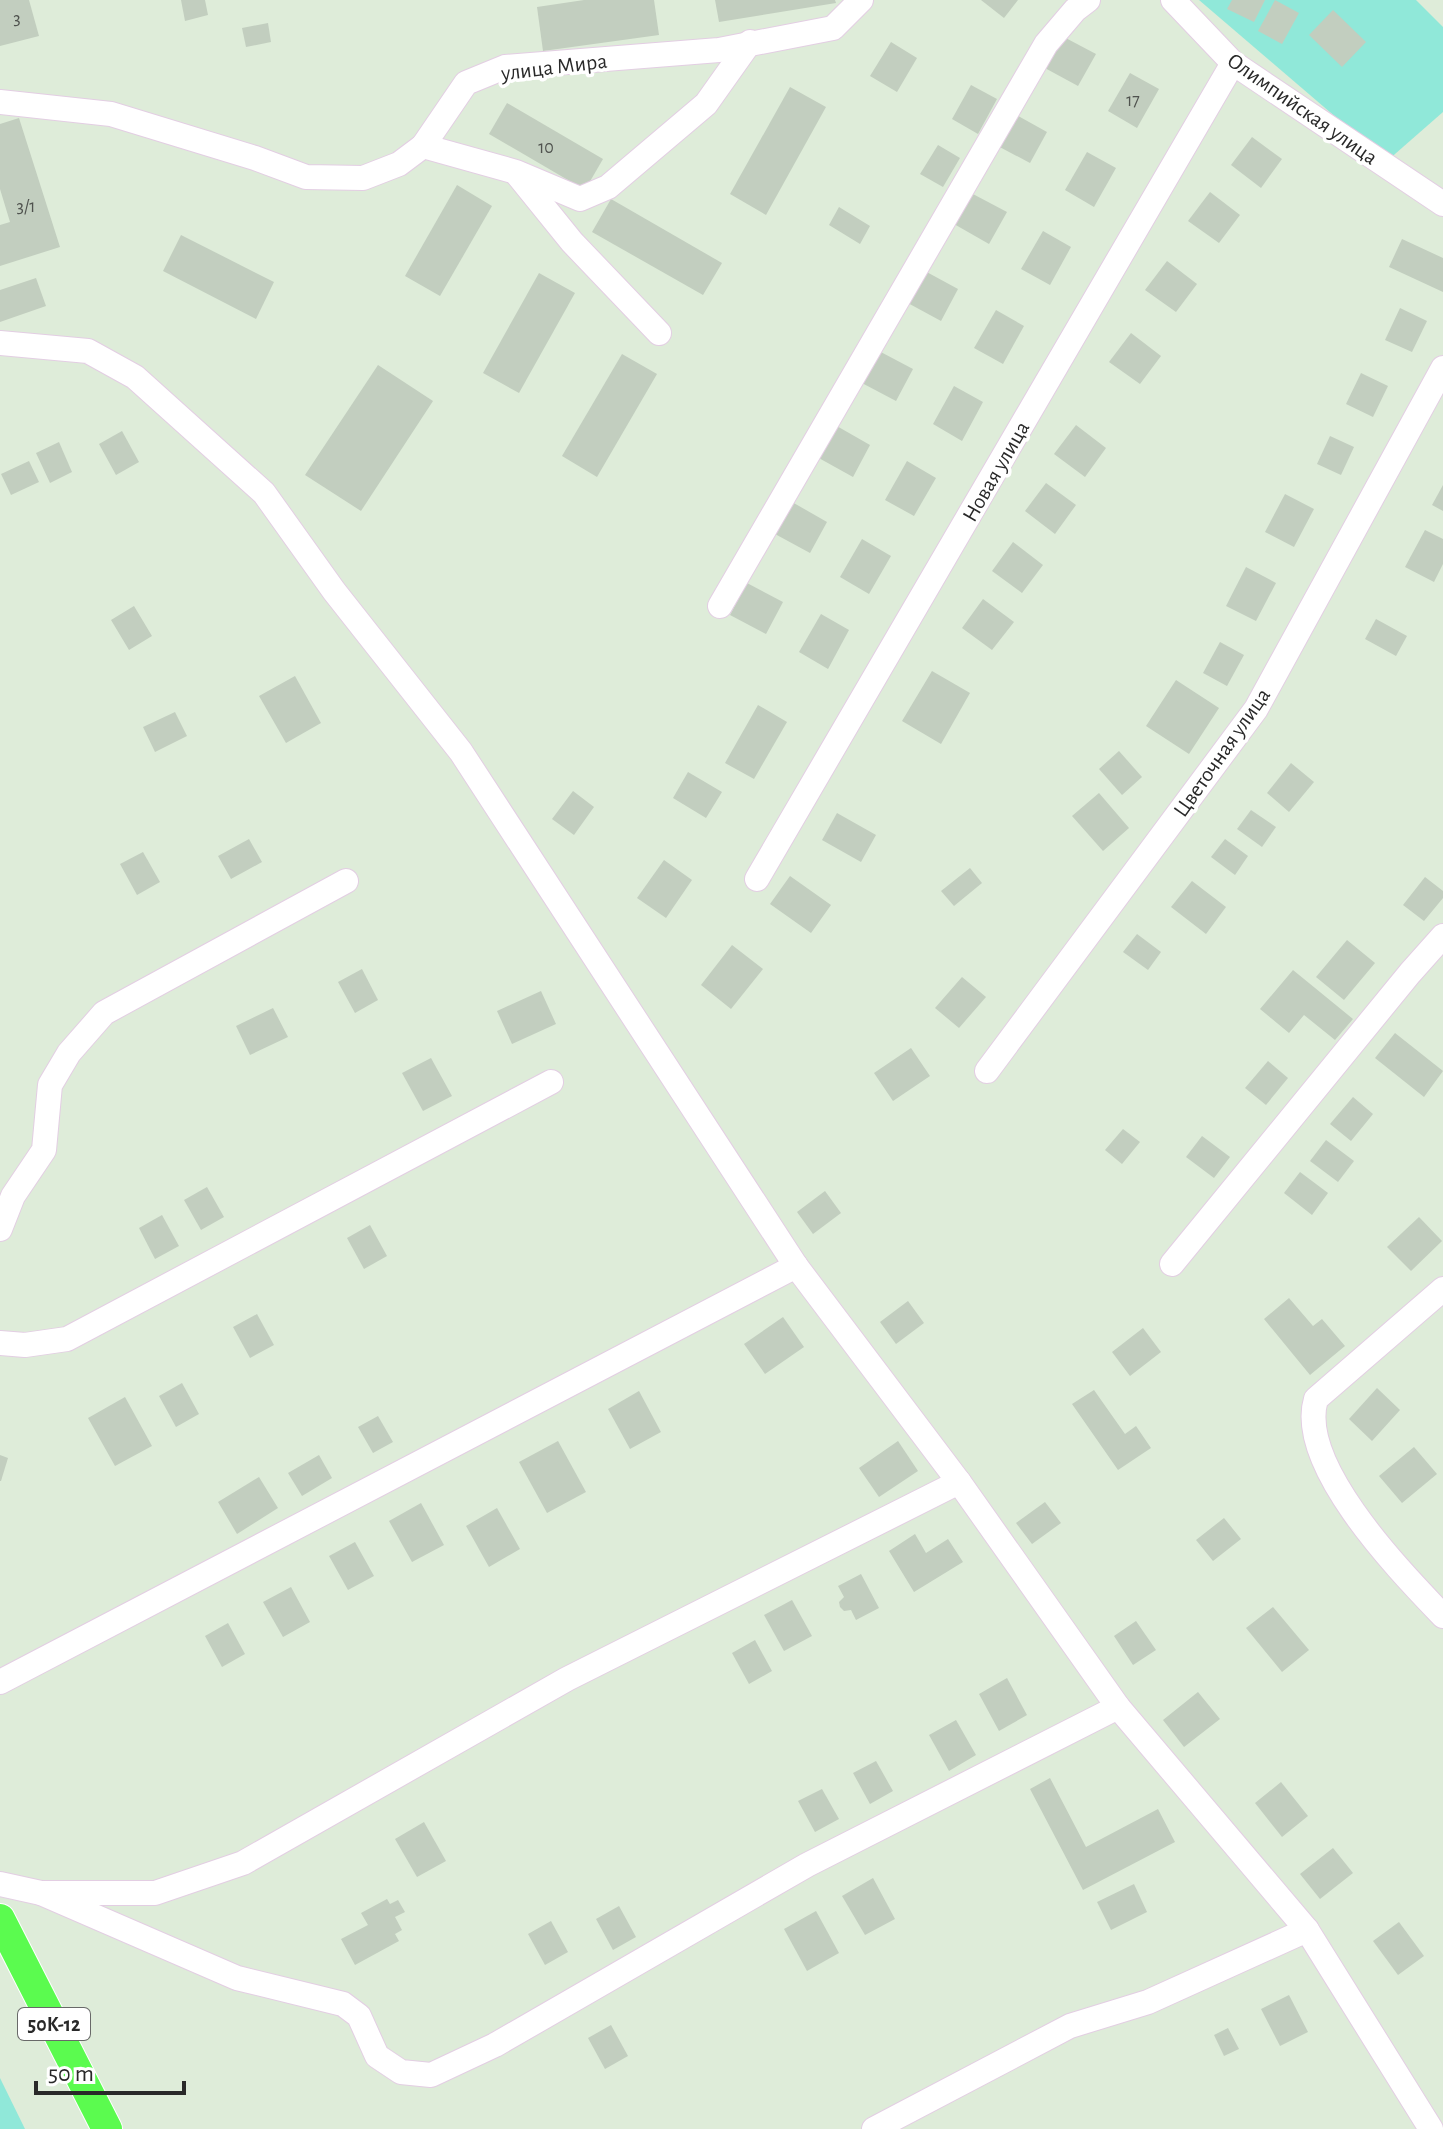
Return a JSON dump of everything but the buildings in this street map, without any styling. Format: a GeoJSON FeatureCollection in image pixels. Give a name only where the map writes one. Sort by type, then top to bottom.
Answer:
{"type":"FeatureCollection","features":[{"type":"Feature","properties":{"kind":"main road","name":"50К-12"},"geometry":{"type":"LineString","coordinates":[[0,1919],[107,2129]]}},
{"type":"Feature","properties":{"kind":"street","name":"улица Мира"},"geometry":{"type":"LineString","coordinates":[[0,102],[111,114],[255,158],[306,177],[363,178],[399,164],[423,146],[466,83],[505,67],[719,50],[833,28],[861,0]]}},
{"type":"Feature","properties":{"kind":"street"},"geometry":{"type":"LineString","coordinates":[[720,606],[1046,44],[1075,10],[1088,0]]}},
{"type":"Feature","properties":{"kind":"street","name":"Олимпийская улица"},"geometry":{"type":"LineString","coordinates":[[1173,0],[1233,63],[1443,204]]}},
{"type":"Feature","properties":{"kind":"street"},"geometry":{"type":"LineString","coordinates":[[423,146],[516,172],[580,199],[608,187],[706,104],[750,42]]}},
{"type":"Feature","properties":{"kind":"street","name":"Новая улица"},"geometry":{"type":"LineString","coordinates":[[757,879],[1233,63]]}},
{"type":"Feature","properties":{"kind":"street"},"geometry":{"type":"LineString","coordinates":[[516,172],[572,242],[659,333]]}},
{"type":"Feature","properties":{"kind":"street"},"geometry":{"type":"LineString","coordinates":[[0,343],[88,351],[135,377],[264,493],[334,591],[461,752],[796,1266],[959,1482],[1118,1707],[1307,1930],[1431,2129]]}},
{"type":"Feature","properties":{"kind":"street","name":"Цветочная улица"},"geometry":{"type":"LineString","coordinates":[[987,1071],[1256,709],[1443,368]]}},
{"type":"Feature","properties":{"kind":"street"},"geometry":{"type":"LineString","coordinates":[[0,1229],[13,1196],[44,1150],[50,1085],[69,1053],[104,1013],[346,881]]}},
{"type":"Feature","properties":{"kind":"street"},"geometry":{"type":"LineString","coordinates":[[1172,1264],[1443,936]]}},
{"type":"Feature","properties":{"kind":"street"},"geometry":{"type":"LineString","coordinates":[[0,1343],[25,1345],[67,1339],[551,1082]]}},
{"type":"Feature","properties":{"kind":"street"},"geometry":{"type":"LineString","coordinates":[[0,1682],[796,1266]]}},
{"type":"Feature","properties":{"kind":"street"},"geometry":{"type":"LineString","coordinates":[[1443,1289],[1316,1399],[1312,1412],[1317,1438],[1348,1507],[1390,1559],[1443,1616]]}},
{"type":"Feature","properties":{"kind":"street"},"geometry":{"type":"LineString","coordinates":[[41,1893],[155,1893],[243,1863],[567,1679],[959,1482]]}},
{"type":"Feature","properties":{"kind":"street"},"geometry":{"type":"LineString","coordinates":[[0,1884],[41,1893],[237,1978],[343,2004],[359,2016],[377,2056],[401,2072],[431,2075],[495,2045],[807,1865],[1118,1707]]}},
{"type":"Feature","properties":{"kind":"street"},"geometry":{"type":"LineString","coordinates":[[874,2129],[1070,2026],[1148,2002],[1307,1930]]}},
{"type":"Feature","properties":{"kind":"shaded area"},"geometry":{"type":"Polygon","coordinates":[[[1199,0],[1416,0],[1443,27],[1443,112],[1387,161],[1199,0]]]}},
{"type":"Feature","properties":{"kind":"shaded area"},"geometry":{"type":"Polygon","coordinates":[[[0,2078],[25,2129],[0,2129],[0,2078]]]}}]}
